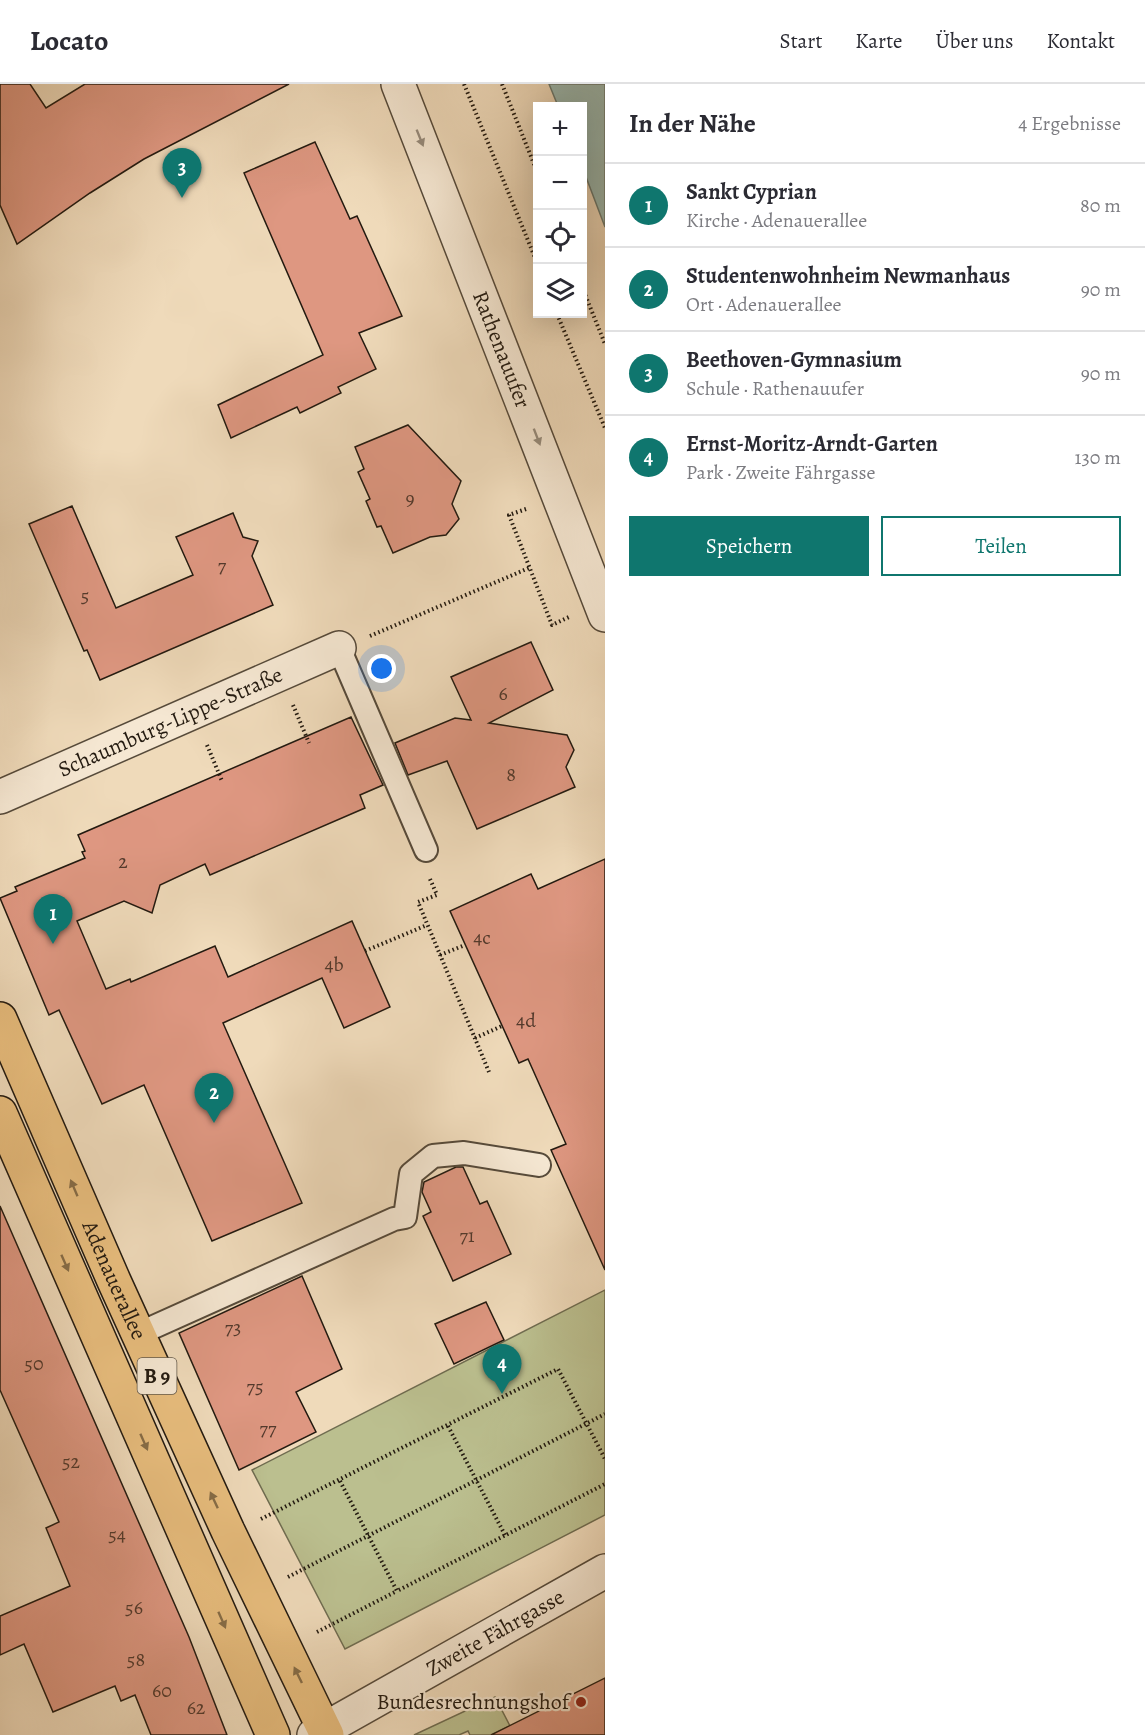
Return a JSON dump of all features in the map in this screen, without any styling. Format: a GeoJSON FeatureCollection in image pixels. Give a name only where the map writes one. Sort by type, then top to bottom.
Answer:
{"type":"FeatureCollection","features":[{"type":"Feature","properties":{"kind":"main road","name":"Adenauerallee"},"geometry":{"type":"LineString","coordinates":[[0,1019],[138,1334],[228,1531],[260,1592],[322,1733]]}},
{"type":"Feature","properties":{"kind":"main road","name":"Adenauerallee"},"geometry":{"type":"LineString","coordinates":[[2,1122],[273,1735]]}},
{"type":"Feature","properties":{"kind":"street","name":"Rathenauufer"},"geometry":{"type":"LineString","coordinates":[[398,84],[605,615]]}},
{"type":"Feature","properties":{"kind":"street","name":"Schaumburg-Lippe-Straße"},"geometry":{"type":"LineString","coordinates":[[0,797],[339,648]]}},
{"type":"Feature","properties":{"kind":"street","name":"Zweite Fährgasse"},"geometry":{"type":"LineString","coordinates":[[322,1733],[605,1571]]}},
{"type":"Feature","properties":{"kind":"lane"},"geometry":{"type":"LineString","coordinates":[[339,648],[426,850]]}},
{"type":"Feature","properties":{"kind":"lane"},"geometry":{"type":"LineString","coordinates":[[138,1334],[394,1219],[405,1217],[411,1174],[433,1156],[464,1153],[539,1165]]}},
{"type":"Feature","properties":{"kind":"path"},"geometry":{"type":"LineString","coordinates":[[464,84],[537,264]]}},
{"type":"Feature","properties":{"kind":"path"},"geometry":{"type":"LineString","coordinates":[[502,84],[533,164]]}},
{"type":"Feature","properties":{"kind":"path"},"geometry":{"type":"LineString","coordinates":[[587,299],[605,344]]}},
{"type":"Feature","properties":{"kind":"path"},"geometry":{"type":"LineString","coordinates":[[560,318],[605,428]]}},
{"type":"Feature","properties":{"kind":"path"},"geometry":{"type":"LineString","coordinates":[[529,508],[509,515],[529,568],[552,625],[571,616]]}},
{"type":"Feature","properties":{"kind":"path"},"geometry":{"type":"LineString","coordinates":[[403,622],[529,568]]}},
{"type":"Feature","properties":{"kind":"path"},"geometry":{"type":"LineString","coordinates":[[426,850],[423,863],[437,895],[418,903],[489,1072]]}},
{"type":"Feature","properties":{"kind":"path"},"geometry":{"type":"LineString","coordinates":[[365,951],[427,926]]}},
{"type":"Feature","properties":{"kind":"path"},"geometry":{"type":"LineString","coordinates":[[440,955],[465,945]]}},
{"type":"Feature","properties":{"kind":"path"},"geometry":{"type":"LineString","coordinates":[[475,1038],[502,1026]]}},
{"type":"Feature","properties":{"kind":"path"},"geometry":{"type":"LineString","coordinates":[[275,1514],[558,1369],[605,1458]]}},
{"type":"Feature","properties":{"kind":"path"},"geometry":{"type":"LineString","coordinates":[[260,1592],[605,1414]]}},
{"type":"Feature","properties":{"kind":"path"},"geometry":{"type":"LineString","coordinates":[[448,1426],[506,1537]]}},
{"type":"Feature","properties":{"kind":"path"},"geometry":{"type":"LineString","coordinates":[[340,1481],[397,1591]]}},
{"type":"Feature","properties":{"kind":"path"},"geometry":{"type":"LineString","coordinates":[[285,1649],[605,1484]]}},
{"type":"Feature","properties":{"kind":"green space"},"geometry":{"type":"Polygon","coordinates":[[[605,1290],[605,1515],[345,1649],[252,1470],[605,1290]]]}},
{"type":"Feature","properties":{"kind":"green space"},"geometry":{"type":"Polygon","coordinates":[[[495,1697],[510,1726],[492,1735],[470,1735],[468,1731],[459,1735],[414,1735],[495,1697]]]}},
{"type":"Feature","properties":{"kind":"water"},"geometry":{"type":"Polygon","coordinates":[[[549,84],[605,84],[605,227],[587,180],[587,102],[556,102],[549,84]]]}},
{"type":"Feature","properties":{"kind":"building"},"geometry":{"type":"Polygon","coordinates":[[[0,84],[30,84],[46,108],[85,84],[289,84],[144,159],[17,244],[0,205],[0,84]]]}},
{"type":"Feature","properties":{"kind":"building"},"geometry":{"type":"Polygon","coordinates":[[[315,142],[350,219],[357,216],[402,316],[359,333],[376,369],[338,387],[341,393],[300,413],[297,407],[231,438],[218,405],[323,355],[244,173],[315,142]]]}},
{"type":"Feature","properties":{"kind":"building"},"geometry":{"type":"Polygon","coordinates":[[[408,425],[461,481],[452,504],[459,519],[446,535],[430,537],[393,553],[381,526],[377,527],[366,501],[370,499],[358,472],[364,469],[355,447],[408,425]]]}},
{"type":"Feature","properties":{"kind":"building"},"geometry":{"type":"Polygon","coordinates":[[[72,506],[116,608],[193,575],[176,537],[233,513],[243,537],[258,541],[252,556],[273,605],[100,680],[87,650],[84,651],[29,524],[72,506]]]}},
{"type":"Feature","properties":{"kind":"building"},"geometry":{"type":"Polygon","coordinates":[[[531,642],[553,690],[489,723],[567,735],[574,750],[566,767],[575,787],[477,829],[447,761],[408,775],[395,743],[455,718],[471,720],[451,677],[531,642]]]}},
{"type":"Feature","properties":{"kind":"building"},"geometry":{"type":"Polygon","coordinates":[[[351,717],[383,785],[360,795],[365,808],[210,875],[205,864],[160,885],[152,913],[124,901],[77,921],[106,989],[130,979],[131,982],[215,946],[228,977],[352,921],[390,1007],[344,1028],[322,978],[223,1023],[302,1203],[212,1241],[144,1085],[102,1104],[59,1010],[49,1015],[0,898],[17,891],[15,887],[85,858],[82,852],[85,851],[78,835],[351,717]]]}},
{"type":"Feature","properties":{"kind":"building"},"geometry":{"type":"Polygon","coordinates":[[[605,859],[605,1270],[551,1150],[566,1144],[528,1059],[519,1063],[450,911],[531,874],[538,889],[605,859]]]}},
{"type":"Feature","properties":{"kind":"building"},"geometry":{"type":"Polygon","coordinates":[[[456,1167],[463,1167],[480,1204],[487,1201],[511,1254],[453,1281],[423,1216],[431,1212],[422,1192],[424,1182],[456,1167]]]}},
{"type":"Feature","properties":{"kind":"building"},"geometry":{"type":"Polygon","coordinates":[[[0,1206],[189,1637],[227,1735],[151,1735],[135,1695],[121,1701],[115,1686],[53,1712],[24,1644],[0,1655],[0,1616],[70,1586],[46,1528],[59,1522],[0,1390],[0,1206]]]}},
{"type":"Feature","properties":{"kind":"building"},"geometry":{"type":"Polygon","coordinates":[[[302,1276],[342,1369],[296,1392],[316,1432],[239,1470],[179,1333],[302,1276]]]}},
{"type":"Feature","properties":{"kind":"building"},"geometry":{"type":"Polygon","coordinates":[[[486,1302],[504,1340],[454,1364],[435,1324],[486,1302]]]}},
{"type":"Feature","properties":{"kind":"building","name":"Bundesrechnungshof"},"geometry":{"type":"Polygon","coordinates":[[[605,1678],[605,1735],[491,1735],[605,1678]]]}},
{"type":"Feature","properties":{"kind":"place","name":"Beethoven-Gymnasium"},"geometry":{"type":"Point","coordinates":[182,198]}},
{"type":"Feature","properties":{"kind":"place","name":"Sankt Cyprian"},"geometry":{"type":"Point","coordinates":[53,944]}},
{"type":"Feature","properties":{"kind":"place","name":"Studentenwohnheim Newmanhaus"},"geometry":{"type":"Point","coordinates":[214,1123]}},
{"type":"Feature","properties":{"kind":"place","name":"Ernst-Moritz-Arndt-Garten"},"geometry":{"type":"Point","coordinates":[502,1394]}},
{"type":"Feature","properties":{"kind":"place","name":"Bundesrechnungshof"},"geometry":{"type":"Point","coordinates":[581,1702]}}]}
